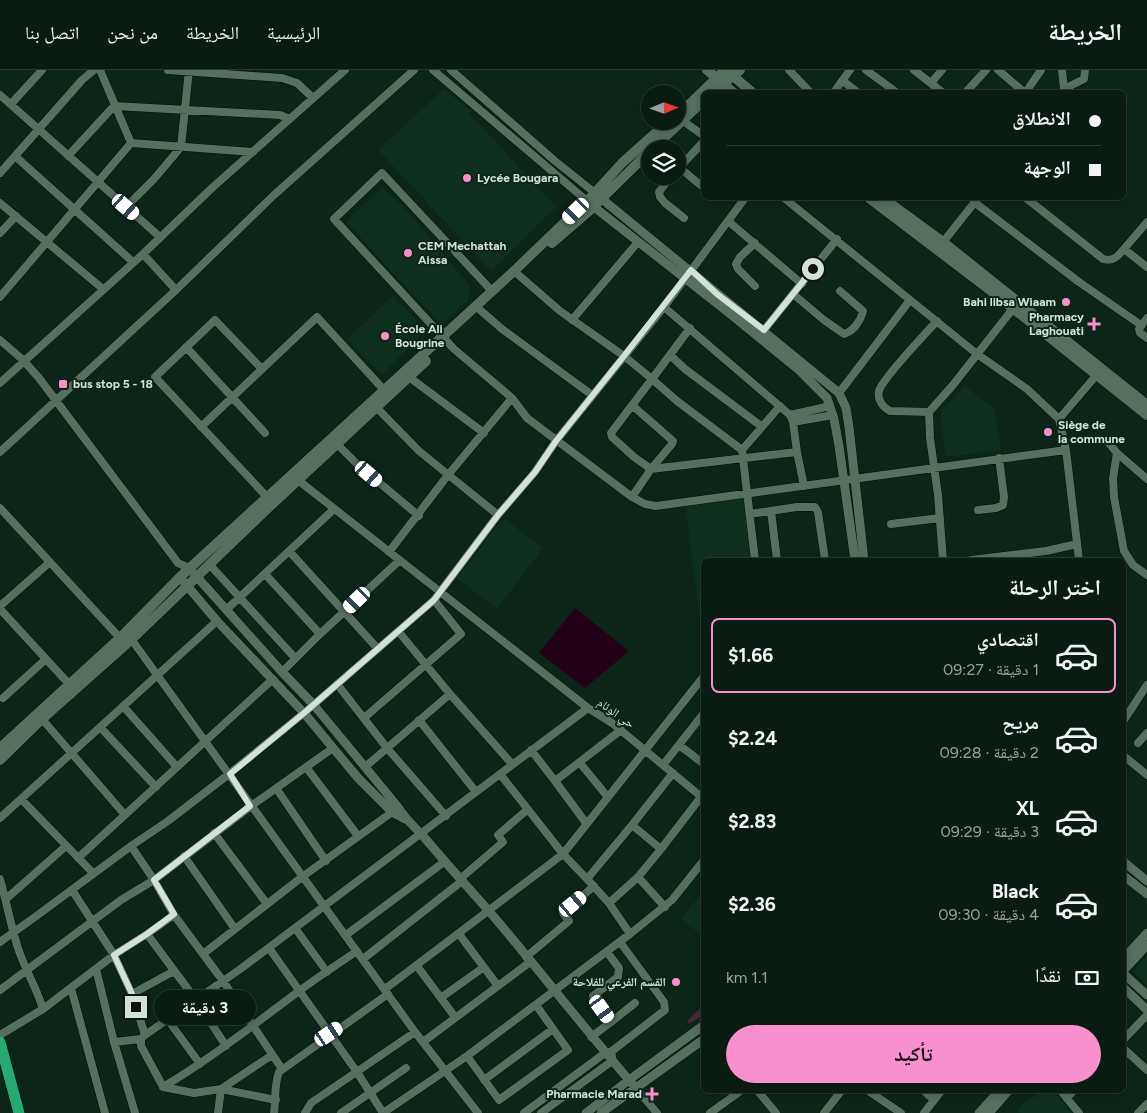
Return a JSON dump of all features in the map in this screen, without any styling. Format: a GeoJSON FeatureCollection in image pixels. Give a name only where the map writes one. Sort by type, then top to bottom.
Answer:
{"type":"FeatureCollection","features":[{"type":"Feature","properties":{"kind":"main road"},"geometry":{"type":"LineString","coordinates":[[707,70],[730,90]]}},
{"type":"Feature","properties":{"kind":"main road"},"geometry":{"type":"LineString","coordinates":[[710,90],[731,72],[750,90]]}},
{"type":"Feature","properties":{"kind":"main road"},"geometry":{"type":"LineString","coordinates":[[714,90],[719,82]]}},
{"type":"Feature","properties":{"kind":"main road"},"geometry":{"type":"LineString","coordinates":[[686,111],[701,98]]}},
{"type":"Feature","properties":{"kind":"main road"},"geometry":{"type":"LineString","coordinates":[[686,112],[701,102]]}},
{"type":"Feature","properties":{"kind":"main road"},"geometry":{"type":"LineString","coordinates":[[594,200],[622,163],[660,130]]}},
{"type":"Feature","properties":{"kind":"main road"},"geometry":{"type":"LineString","coordinates":[[659,140],[668,130]]}},
{"type":"Feature","properties":{"kind":"main road"},"geometry":{"type":"LineString","coordinates":[[0,760],[126,636],[189,568],[267,497],[295,478],[337,444],[373,405],[384,390],[480,310],[516,273],[641,159]]}},
{"type":"Feature","properties":{"kind":"main road"},"geometry":{"type":"LineString","coordinates":[[883,200],[1099,372],[1147,405]]}},
{"type":"Feature","properties":{"kind":"main road"},"geometry":{"type":"LineString","coordinates":[[0,748],[69,684],[197,578],[295,478],[373,405],[409,377],[492,291],[516,273]]}},
{"type":"Feature","properties":{"kind":"main road"},"geometry":{"type":"LineString","coordinates":[[1099,372],[1147,415]]}},
{"type":"Feature","properties":{"kind":"main road"},"geometry":{"type":"LineString","coordinates":[[0,1042],[19,1113]]}},
{"type":"Feature","properties":{"kind":"main road"},"geometry":{"type":"LineString","coordinates":[[0,1072],[11,1113]]}},
{"type":"Feature","properties":{"kind":"street"},"geometry":{"type":"LineString","coordinates":[[11,104],[42,70]]}},
{"type":"Feature","properties":{"kind":"street"},"geometry":{"type":"LineString","coordinates":[[0,173],[82,80],[94,70]]}},
{"type":"Feature","properties":{"kind":"street"},"geometry":{"type":"LineString","coordinates":[[100,70],[131,143]]}},
{"type":"Feature","properties":{"kind":"street"},"geometry":{"type":"LineString","coordinates":[[168,70],[282,78],[297,83],[313,98]]}},
{"type":"Feature","properties":{"kind":"street"},"geometry":{"type":"LineString","coordinates":[[270,77],[276,70]]}},
{"type":"Feature","properties":{"kind":"street"},"geometry":{"type":"LineString","coordinates":[[0,383],[23,360],[143,254],[213,187],[345,70]]}},
{"type":"Feature","properties":{"kind":"street"},"geometry":{"type":"LineString","coordinates":[[0,452],[176,290],[274,195],[414,70]]}},
{"type":"Feature","properties":{"kind":"street"},"geometry":{"type":"LineString","coordinates":[[433,70],[594,200],[691,270],[717,294],[764,330],[839,393],[846,408],[849,427],[864,558]]}},
{"type":"Feature","properties":{"kind":"street"},"geometry":{"type":"LineString","coordinates":[[451,70],[555,161],[638,242],[799,370],[827,398],[833,415],[844,479],[854,558]]}},
{"type":"Feature","properties":{"kind":"street"},"geometry":{"type":"LineString","coordinates":[[789,70],[808,90]]}},
{"type":"Feature","properties":{"kind":"street"},"geometry":{"type":"LineString","coordinates":[[835,90],[850,70]]}},
{"type":"Feature","properties":{"kind":"street"},"geometry":{"type":"LineString","coordinates":[[866,70],[893,90]]}},
{"type":"Feature","properties":{"kind":"street"},"geometry":{"type":"LineString","coordinates":[[914,70],[939,90]]}},
{"type":"Feature","properties":{"kind":"street"},"geometry":{"type":"LineString","coordinates":[[931,84],[942,70]]}},
{"type":"Feature","properties":{"kind":"street"},"geometry":{"type":"LineString","coordinates":[[968,90],[986,70]]}},
{"type":"Feature","properties":{"kind":"street"},"geometry":{"type":"LineString","coordinates":[[998,70],[1023,90]]}},
{"type":"Feature","properties":{"kind":"street"},"geometry":{"type":"LineString","coordinates":[[1026,90],[1041,70]]}},
{"type":"Feature","properties":{"kind":"street"},"geometry":{"type":"LineString","coordinates":[[1062,70],[1063,90]]}},
{"type":"Feature","properties":{"kind":"street"},"geometry":{"type":"LineString","coordinates":[[1065,90],[1084,79],[1085,70]]}},
{"type":"Feature","properties":{"kind":"street"},"geometry":{"type":"LineString","coordinates":[[126,207],[154,179],[181,147],[189,71]]}},
{"type":"Feature","properties":{"kind":"street"},"geometry":{"type":"LineString","coordinates":[[842,81],[854,90]]}},
{"type":"Feature","properties":{"kind":"street"},"geometry":{"type":"LineString","coordinates":[[0,95],[160,237]]}},
{"type":"Feature","properties":{"kind":"street"},"geometry":{"type":"LineString","coordinates":[[68,156],[114,106]]}},
{"type":"Feature","properties":{"kind":"street"},"geometry":{"type":"LineString","coordinates":[[114,106],[280,115],[290,118]]}},
{"type":"Feature","properties":{"kind":"street"},"geometry":{"type":"LineString","coordinates":[[686,122],[701,134]]}},
{"type":"Feature","properties":{"kind":"street"},"geometry":{"type":"LineString","coordinates":[[131,143],[253,152]]}},
{"type":"Feature","properties":{"kind":"street"},"geometry":{"type":"LineString","coordinates":[[0,297],[131,143]]}},
{"type":"Feature","properties":{"kind":"street"},"geometry":{"type":"LineString","coordinates":[[686,160],[701,144]]}},
{"type":"Feature","properties":{"kind":"street"},"geometry":{"type":"LineString","coordinates":[[15,156],[133,262]]}},
{"type":"Feature","properties":{"kind":"street"},"geometry":{"type":"LineString","coordinates":[[492,291],[382,173],[334,219],[464,359],[512,398],[527,418],[632,498],[644,504],[656,506],[1066,450]]}},
{"type":"Feature","properties":{"kind":"street"},"geometry":{"type":"LineString","coordinates":[[686,174],[701,186]]}},
{"type":"Feature","properties":{"kind":"street"},"geometry":{"type":"LineString","coordinates":[[664,185],[659,192],[660,197],[684,218]]}},
{"type":"Feature","properties":{"kind":"street"},"geometry":{"type":"LineString","coordinates":[[0,942],[230,774],[304,713],[434,600],[498,515],[535,472],[556,441],[592,395],[664,307],[744,200]]}},
{"type":"Feature","properties":{"kind":"street"},"geometry":{"type":"LineString","coordinates":[[787,200],[977,354],[1026,389],[1059,419],[1066,450],[1079,558]]}},
{"type":"Feature","properties":{"kind":"street"},"geometry":{"type":"LineString","coordinates":[[940,246],[976,200],[1079,282],[1141,325]]}},
{"type":"Feature","properties":{"kind":"street"},"geometry":{"type":"LineString","coordinates":[[1029,200],[1103,259],[1113,259],[1146,224]]}},
{"type":"Feature","properties":{"kind":"street"},"geometry":{"type":"LineString","coordinates":[[0,203],[103,289]]}},
{"type":"Feature","properties":{"kind":"street"},"geometry":{"type":"LineString","coordinates":[[0,233],[16,216]]}},
{"type":"Feature","properties":{"kind":"street"},"geometry":{"type":"LineString","coordinates":[[728,221],[802,284]]}},
{"type":"Feature","properties":{"kind":"street"},"geometry":{"type":"LineString","coordinates":[[764,330],[837,239]]}},
{"type":"Feature","properties":{"kind":"street"},"geometry":{"type":"LineString","coordinates":[[572,320],[638,242]]}},
{"type":"Feature","properties":{"kind":"street"},"geometry":{"type":"LineString","coordinates":[[755,243],[740,257],[736,264],[738,269],[755,286]]}},
{"type":"Feature","properties":{"kind":"street"},"geometry":{"type":"LineString","coordinates":[[1124,249],[1147,266]]}},
{"type":"Feature","properties":{"kind":"street"},"geometry":{"type":"LineString","coordinates":[[143,254],[176,290]]}},
{"type":"Feature","properties":{"kind":"street"},"geometry":{"type":"LineString","coordinates":[[516,273],[572,320],[624,356],[742,454]]}},
{"type":"Feature","properties":{"kind":"street"},"geometry":{"type":"LineString","coordinates":[[793,294],[830,325],[844,334],[849,333],[854,327],[863,310],[840,291]]}},
{"type":"Feature","properties":{"kind":"street"},"geometry":{"type":"LineString","coordinates":[[839,393],[910,300]]}},
{"type":"Feature","properties":{"kind":"street"},"geometry":{"type":"LineString","coordinates":[[944,558],[930,438],[929,412],[953,385],[1015,306]]}},
{"type":"Feature","properties":{"kind":"street"},"geometry":{"type":"LineString","coordinates":[[664,307],[780,406],[791,419],[804,486]]}},
{"type":"Feature","properties":{"kind":"street"},"geometry":{"type":"LineString","coordinates":[[480,310],[502,329],[592,395]]}},
{"type":"Feature","properties":{"kind":"street"},"geometry":{"type":"LineString","coordinates":[[201,426],[317,317],[384,390]]}},
{"type":"Feature","properties":{"kind":"street"},"geometry":{"type":"LineString","coordinates":[[1147,318],[1139,329],[1140,333],[1147,338]]}},
{"type":"Feature","properties":{"kind":"street"},"geometry":{"type":"LineString","coordinates":[[262,369],[215,320],[155,377],[267,497]]}},
{"type":"Feature","properties":{"kind":"street"},"geometry":{"type":"LineString","coordinates":[[929,412],[890,411],[880,401],[879,391],[888,377],[937,321]]}},
{"type":"Feature","properties":{"kind":"street"},"geometry":{"type":"LineString","coordinates":[[690,328],[611,433],[612,437],[634,457],[651,469],[742,454],[797,452]]}},
{"type":"Feature","properties":{"kind":"street"},"geometry":{"type":"LineString","coordinates":[[0,340],[23,360],[56,401],[178,563],[189,568],[313,704],[364,767],[395,810]]}},
{"type":"Feature","properties":{"kind":"street"},"geometry":{"type":"LineString","coordinates":[[186,347],[265,433]]}},
{"type":"Feature","properties":{"kind":"street"},"geometry":{"type":"LineString","coordinates":[[670,355],[761,426]]}},
{"type":"Feature","properties":{"kind":"street"},"geometry":{"type":"LineString","coordinates":[[1059,419],[1099,372]]}},
{"type":"Feature","properties":{"kind":"street"},"geometry":{"type":"LineString","coordinates":[[409,377],[484,433]]}},
{"type":"Feature","properties":{"kind":"street"},"geometry":{"type":"LineString","coordinates":[[390,552],[419,516],[448,475],[512,398]]}},
{"type":"Feature","properties":{"kind":"street"},"geometry":{"type":"LineString","coordinates":[[373,405],[419,451],[498,515]]}},
{"type":"Feature","properties":{"kind":"street"},"geometry":{"type":"LineString","coordinates":[[632,406],[673,441],[651,469],[632,498]]}},
{"type":"Feature","properties":{"kind":"street"},"geometry":{"type":"LineString","coordinates":[[755,558],[742,454],[761,426],[780,406]]}},
{"type":"Feature","properties":{"kind":"street"},"geometry":{"type":"LineString","coordinates":[[791,419],[830,406]]}},
{"type":"Feature","properties":{"kind":"street"},"geometry":{"type":"LineString","coordinates":[[791,419],[833,415]]}},
{"type":"Feature","properties":{"kind":"street"},"geometry":{"type":"LineString","coordinates":[[1107,441],[1117,453],[1147,479]]}},
{"type":"Feature","properties":{"kind":"street"},"geometry":{"type":"LineString","coordinates":[[337,444],[362,468],[419,516]]}},
{"type":"Feature","properties":{"kind":"street"},"geometry":{"type":"LineString","coordinates":[[1117,453],[1113,478],[1114,497],[1124,551],[1134,565],[1147,575]]}},
{"type":"Feature","properties":{"kind":"street"},"geometry":{"type":"LineString","coordinates":[[978,510],[996,508],[1003,505],[1004,497],[999,458]]}},
{"type":"Feature","properties":{"kind":"street"},"geometry":{"type":"LineString","coordinates":[[295,478],[588,708]]}},
{"type":"Feature","properties":{"kind":"street"},"geometry":{"type":"LineString","coordinates":[[750,514],[815,507],[818,512],[824,558]]}},
{"type":"Feature","properties":{"kind":"street"},"geometry":{"type":"LineString","coordinates":[[0,508],[50,562],[126,636],[206,741],[250,806],[415,1032],[478,1113]]}},
{"type":"Feature","properties":{"kind":"street"},"geometry":{"type":"LineString","coordinates":[[226,610],[334,508]]}},
{"type":"Feature","properties":{"kind":"street"},"geometry":{"type":"LineString","coordinates":[[771,511],[777,558]]}},
{"type":"Feature","properties":{"kind":"street"},"geometry":{"type":"LineString","coordinates":[[891,524],[940,518]]}},
{"type":"Feature","properties":{"kind":"street"},"geometry":{"type":"LineString","coordinates":[[988,558],[1046,551],[1077,544]]}},
{"type":"Feature","properties":{"kind":"street"},"geometry":{"type":"LineString","coordinates":[[289,551],[378,648]]}},
{"type":"Feature","properties":{"kind":"street"},"geometry":{"type":"LineString","coordinates":[[1046,551],[1047,558]]}},
{"type":"Feature","properties":{"kind":"street"},"geometry":{"type":"LineString","coordinates":[[282,672],[400,560]]}},
{"type":"Feature","properties":{"kind":"street"},"geometry":{"type":"LineString","coordinates":[[50,562],[0,608],[69,684]]}},
{"type":"Feature","properties":{"kind":"street"},"geometry":{"type":"LineString","coordinates":[[178,563],[180,577],[217,621],[304,713],[358,778],[421,834],[489,911],[556,991],[591,1037],[608,1052],[612,1061],[657,1113]]}},
{"type":"Feature","properties":{"kind":"street"},"geometry":{"type":"LineString","coordinates":[[210,565],[295,658]]}},
{"type":"Feature","properties":{"kind":"street"},"geometry":{"type":"LineString","coordinates":[[265,574],[320,634]]}},
{"type":"Feature","properties":{"kind":"street"},"geometry":{"type":"LineString","coordinates":[[364,718],[461,634],[434,600]]}},
{"type":"Feature","properties":{"kind":"street"},"geometry":{"type":"LineString","coordinates":[[0,818],[217,621]]}},
{"type":"Feature","properties":{"kind":"street"},"geometry":{"type":"LineString","coordinates":[[398,631],[450,694],[512,764]]}},
{"type":"Feature","properties":{"kind":"street"},"geometry":{"type":"LineString","coordinates":[[3,698],[46,659]]}},
{"type":"Feature","properties":{"kind":"street"},"geometry":{"type":"LineString","coordinates":[[78,858],[273,679]]}},
{"type":"Feature","properties":{"kind":"street"},"geometry":{"type":"LineString","coordinates":[[274,1113],[276,1079],[282,1070],[563,854],[701,680]]}},
{"type":"Feature","properties":{"kind":"street"},"geometry":{"type":"LineString","coordinates":[[337,684],[387,748],[446,816]]}},
{"type":"Feature","properties":{"kind":"street"},"geometry":{"type":"LineString","coordinates":[[1126,717],[1147,685]]}},
{"type":"Feature","properties":{"kind":"street"},"geometry":{"type":"LineString","coordinates":[[364,767],[450,694]]}},
{"type":"Feature","properties":{"kind":"street"},"geometry":{"type":"LineString","coordinates":[[123,706],[177,767]]}},
{"type":"Feature","properties":{"kind":"street","name":"حي الوئام"},"geometry":{"type":"LineString","coordinates":[[143,1037],[325,907],[588,708],[603,716],[621,730],[701,796]]}},
{"type":"Feature","properties":{"kind":"street"},"geometry":{"type":"LineString","coordinates":[[663,765],[701,717]]}},
{"type":"Feature","properties":{"kind":"street"},"geometry":{"type":"LineString","coordinates":[[42,719],[125,816]]}},
{"type":"Feature","properties":{"kind":"street"},"geometry":{"type":"LineString","coordinates":[[419,720],[476,792]]}},
{"type":"Feature","properties":{"kind":"street"},"geometry":{"type":"LineString","coordinates":[[100,727],[156,787]]}},
{"type":"Feature","properties":{"kind":"street"},"geometry":{"type":"LineString","coordinates":[[555,781],[621,730]]}},
{"type":"Feature","properties":{"kind":"street"},"geometry":{"type":"LineString","coordinates":[[1138,743],[1147,733]]}},
{"type":"Feature","properties":{"kind":"street"},"geometry":{"type":"LineString","coordinates":[[680,745],[701,761]]}},
{"type":"Feature","properties":{"kind":"street"},"geometry":{"type":"LineString","coordinates":[[0,990],[121,900],[154,880],[250,806],[333,748]]}},
{"type":"Feature","properties":{"kind":"street"},"geometry":{"type":"LineString","coordinates":[[531,750],[586,823]]}},
{"type":"Feature","properties":{"kind":"street"},"geometry":{"type":"LineString","coordinates":[[1126,758],[1147,775]]}},
{"type":"Feature","properties":{"kind":"street"},"geometry":{"type":"LineString","coordinates":[[580,763],[608,796]]}},
{"type":"Feature","properties":{"kind":"street"},"geometry":{"type":"LineString","coordinates":[[306,767],[358,836]]}},
{"type":"Feature","properties":{"kind":"street"},"geometry":{"type":"LineString","coordinates":[[588,879],[673,773]]}},
{"type":"Feature","properties":{"kind":"street"},"geometry":{"type":"LineString","coordinates":[[500,774],[563,854],[609,903],[630,934]]}},
{"type":"Feature","properties":{"kind":"street"},"geometry":{"type":"LineString","coordinates":[[276,788],[326,861]]}},
{"type":"Feature","properties":{"kind":"street"},"geometry":{"type":"LineString","coordinates":[[21,799],[93,873]]}},
{"type":"Feature","properties":{"kind":"street"},"geometry":{"type":"LineString","coordinates":[[609,903],[638,877],[701,800]]}},
{"type":"Feature","properties":{"kind":"street"},"geometry":{"type":"LineString","coordinates":[[363,959],[461,880],[503,842],[498,835],[528,809]]}},
{"type":"Feature","properties":{"kind":"street"},"geometry":{"type":"LineString","coordinates":[[202,954],[302,877],[395,810]]}},
{"type":"Feature","properties":{"kind":"street"},"geometry":{"type":"LineString","coordinates":[[632,825],[661,849]]}},
{"type":"Feature","properties":{"kind":"street"},"geometry":{"type":"LineString","coordinates":[[214,834],[267,904]]}},
{"type":"Feature","properties":{"kind":"street"},"geometry":{"type":"LineString","coordinates":[[6,899],[66,846]]}},
{"type":"Feature","properties":{"kind":"street"},"geometry":{"type":"LineString","coordinates":[[130,846],[154,880],[174,914],[223,981],[282,1070]]}},
{"type":"Feature","properties":{"kind":"street"},"geometry":{"type":"LineString","coordinates":[[184,856],[235,929]]}},
{"type":"Feature","properties":{"kind":"street"},"geometry":{"type":"LineString","coordinates":[[346,935],[444,862]]}},
{"type":"Feature","properties":{"kind":"street"},"geometry":{"type":"LineString","coordinates":[[269,948],[357,1072],[383,1113],[467,1056],[620,942],[665,906],[701,864]]}},
{"type":"Feature","properties":{"kind":"street"},"geometry":{"type":"LineString","coordinates":[[1126,864],[1147,881]]}},
{"type":"Feature","properties":{"kind":"street"},"geometry":{"type":"LineString","coordinates":[[638,877],[665,906]]}},
{"type":"Feature","properties":{"kind":"street"},"geometry":{"type":"LineString","coordinates":[[0,879],[13,932],[26,971],[39,996],[43,1009]]}},
{"type":"Feature","properties":{"kind":"street"},"geometry":{"type":"LineString","coordinates":[[1126,879],[1147,894]]}},
{"type":"Feature","properties":{"kind":"street"},"geometry":{"type":"LineString","coordinates":[[423,1042],[498,986],[528,959],[569,921],[563,913],[594,886]]}},
{"type":"Feature","properties":{"kind":"street"},"geometry":{"type":"LineString","coordinates":[[72,890],[114,955],[132,994],[143,1037],[141,1046],[164,1086],[182,1092],[194,1093],[221,1089],[276,1100]]}},
{"type":"Feature","properties":{"kind":"street"},"geometry":{"type":"LineString","coordinates":[[0,1035],[43,1009],[114,955],[174,914]]}},
{"type":"Feature","properties":{"kind":"street"},"geometry":{"type":"LineString","coordinates":[[295,928],[327,972]]}},
{"type":"Feature","properties":{"kind":"street"},"geometry":{"type":"LineString","coordinates":[[147,934],[196,1000],[226,1046]]}},
{"type":"Feature","properties":{"kind":"street"},"geometry":{"type":"LineString","coordinates":[[459,934],[498,986]]}},
{"type":"Feature","properties":{"kind":"street"},"geometry":{"type":"LineString","coordinates":[[1126,956],[1147,934]]}},
{"type":"Feature","properties":{"kind":"street"},"geometry":{"type":"LineString","coordinates":[[524,1113],[663,1013],[666,1008],[664,1002],[620,942]]}},
{"type":"Feature","properties":{"kind":"street"},"geometry":{"type":"LineString","coordinates":[[1126,970],[1147,945]]}},
{"type":"Feature","properties":{"kind":"street"},"geometry":{"type":"LineString","coordinates":[[164,1086],[226,1046],[299,991],[357,951]]}},
{"type":"Feature","properties":{"kind":"street"},"geometry":{"type":"LineString","coordinates":[[607,952],[619,968],[618,978],[593,996],[611,1022]]}},
{"type":"Feature","properties":{"kind":"street"},"geometry":{"type":"LineString","coordinates":[[417,966],[456,1017]]}},
{"type":"Feature","properties":{"kind":"street"},"geometry":{"type":"LineString","coordinates":[[442,997],[484,967]]}},
{"type":"Feature","properties":{"kind":"street"},"geometry":{"type":"LineString","coordinates":[[96,969],[114,1042],[135,1113]]}},
{"type":"Feature","properties":{"kind":"street"},"geometry":{"type":"LineString","coordinates":[[132,994],[174,971]]}},
{"type":"Feature","properties":{"kind":"street"},"geometry":{"type":"LineString","coordinates":[[1126,974],[1147,996]]}},
{"type":"Feature","properties":{"kind":"street"},"geometry":{"type":"LineString","coordinates":[[71,988],[105,1113]]}},
{"type":"Feature","properties":{"kind":"street"},"geometry":{"type":"LineString","coordinates":[[1126,990],[1147,1010]]}},
{"type":"Feature","properties":{"kind":"street"},"geometry":{"type":"LineString","coordinates":[[591,1037],[635,1004]]}},
{"type":"Feature","properties":{"kind":"street"},"geometry":{"type":"LineString","coordinates":[[467,1056],[500,1100],[568,1050],[536,1005]]}},
{"type":"Feature","properties":{"kind":"street"},"geometry":{"type":"LineString","coordinates":[[1126,1037],[1147,1015]]}},
{"type":"Feature","properties":{"kind":"street"},"geometry":{"type":"LineString","coordinates":[[168,1020],[200,1064]]}},
{"type":"Feature","properties":{"kind":"street"},"geometry":{"type":"LineString","coordinates":[[586,1113],[701,1027]]}},
{"type":"Feature","properties":{"kind":"street"},"geometry":{"type":"LineString","coordinates":[[484,1080],[553,1030]]}},
{"type":"Feature","properties":{"kind":"street"},"geometry":{"type":"LineString","coordinates":[[305,1113],[311,1103],[415,1032]]}},
{"type":"Feature","properties":{"kind":"street"},"geometry":{"type":"LineString","coordinates":[[114,1042],[143,1037]]}},
{"type":"Feature","properties":{"kind":"street"},"geometry":{"type":"LineString","coordinates":[[601,1113],[701,1041]]}},
{"type":"Feature","properties":{"kind":"street"},"geometry":{"type":"LineString","coordinates":[[1126,1051],[1147,1070]]}},
{"type":"Feature","properties":{"kind":"street"},"geometry":{"type":"LineString","coordinates":[[218,1113],[221,1089],[272,1055]]}},
{"type":"Feature","properties":{"kind":"street"},"geometry":{"type":"LineString","coordinates":[[541,1113],[612,1061]]}},
{"type":"Feature","properties":{"kind":"street"},"geometry":{"type":"LineString","coordinates":[[341,1113],[406,1068]]}},
{"type":"Feature","properties":{"kind":"street"},"geometry":{"type":"LineString","coordinates":[[715,1112],[738,1093]]}},
{"type":"Feature","properties":{"kind":"street"},"geometry":{"type":"LineString","coordinates":[[759,1093],[776,1113]]}},
{"type":"Feature","properties":{"kind":"street"},"geometry":{"type":"LineString","coordinates":[[824,1113],[840,1093]]}},
{"type":"Feature","properties":{"kind":"street"},"geometry":{"type":"LineString","coordinates":[[871,1093],[901,1113]]}},
{"type":"Feature","properties":{"kind":"street"},"geometry":{"type":"LineString","coordinates":[[926,1093],[934,1100]]}},
{"type":"Feature","properties":{"kind":"street"},"geometry":{"type":"LineString","coordinates":[[924,1113],[940,1093]]}},
{"type":"Feature","properties":{"kind":"street"},"geometry":{"type":"LineString","coordinates":[[979,1113],[997,1093]]}},
{"type":"Feature","properties":{"kind":"street"},"geometry":{"type":"LineString","coordinates":[[989,1113],[1007,1093]]}},
{"type":"Feature","properties":{"kind":"street"},"geometry":{"type":"LineString","coordinates":[[1063,1093],[1078,1113]]}},
{"type":"Feature","properties":{"kind":"street"},"geometry":{"type":"LineString","coordinates":[[1067,1098],[1071,1093]]}},
{"type":"Feature","properties":{"kind":"street"},"geometry":{"type":"LineString","coordinates":[[1138,1113],[1147,1104]]}},
{"type":"Feature","properties":{"kind":"shaded area","name":"Lycée Bougara"},"geometry":{"type":"Polygon","coordinates":[[[444,89],[471,111],[469,113],[556,207],[491,271],[378,150],[444,89]]]}},
{"type":"Feature","properties":{"kind":"shaded area","name":"CEM Mechattah Aissa"},"geometry":{"type":"Polygon","coordinates":[[[382,187],[402,205],[468,284],[470,291],[468,300],[442,325],[346,222],[382,187]]]}},
{"type":"Feature","properties":{"kind":"shaded area","name":"École Ali Bougrine"},"geometry":{"type":"Polygon","coordinates":[[[393,296],[418,322],[421,333],[382,375],[347,339],[393,296]]]}},
{"type":"Feature","properties":{"kind":"shaded area"},"geometry":{"type":"Polygon","coordinates":[[[965,386],[995,410],[1001,450],[945,457],[941,411],[965,386]]]}},
{"type":"Feature","properties":{"kind":"shaded area"},"geometry":{"type":"Polygon","coordinates":[[[743,495],[752,558],[701,558],[701,615],[699,615],[685,503],[743,495]]]}},
{"type":"Feature","properties":{"kind":"shaded area"},"geometry":{"type":"Polygon","coordinates":[[[503,518],[543,548],[497,609],[457,578],[503,518]]]}},
{"type":"Feature","properties":{"kind":"shaded area"},"geometry":{"type":"Polygon","coordinates":[[[575,608],[629,651],[585,688],[539,653],[575,608]]]}},
{"type":"Feature","properties":{"kind":"shaded area"},"geometry":{"type":"Polygon","coordinates":[[[701,895],[701,935],[681,918],[701,895]]]}},
{"type":"Feature","properties":{"kind":"shaded area"},"geometry":{"type":"Polygon","coordinates":[[[1147,956],[1147,985],[1133,971],[1147,956]]]}},
{"type":"Feature","properties":{"kind":"shaded area"},"geometry":{"type":"Polygon","coordinates":[[[701,1008],[701,1016],[689,1024],[688,1020],[701,1008]]]}},
{"type":"Feature","properties":{"kind":"shaded area"},"geometry":{"type":"Polygon","coordinates":[[[1039,1093],[1056,1093],[1071,1113],[1020,1113],[1018,1110],[1031,1096],[1033,1098],[1039,1093]]]}},
{"type":"Feature","properties":{"kind":"place","name":"Lycée Bougara"},"geometry":{"type":"Point","coordinates":[467,178]}},
{"type":"Feature","properties":{"kind":"place","name":"CEM Mechattah Aissa"},"geometry":{"type":"Point","coordinates":[408,253]}},
{"type":"Feature","properties":{"kind":"place","name":"Bahi libsa Wiaam"},"geometry":{"type":"Point","coordinates":[1066,302]}},
{"type":"Feature","properties":{"kind":"place","name":"Pharmacy Laghouati"},"geometry":{"type":"Point","coordinates":[1094,324]}},
{"type":"Feature","properties":{"kind":"place","name":"École Ali Bougrine"},"geometry":{"type":"Point","coordinates":[385,336]}},
{"type":"Feature","properties":{"kind":"place","name":"bus stop 5 - 18"},"geometry":{"type":"Point","coordinates":[63,384]}},
{"type":"Feature","properties":{"kind":"place","name":"Siège de la commune"},"geometry":{"type":"Point","coordinates":[1048,432]}},
{"type":"Feature","properties":{"kind":"place","name":"القسم الفرعي للفلاحة"},"geometry":{"type":"Point","coordinates":[676,982]}},
{"type":"Feature","properties":{"kind":"place","name":"Pharmacie Marad"},"geometry":{"type":"Point","coordinates":[652,1094]}},
{"type":"Feature","properties":{"kind":"route"},"geometry":{"type":"LineString","coordinates":[[136,1007],[114,955],[174,914],[154,880],[250,806],[230,774],[304,713],[434,600],[498,515],[535,472],[556,441],[640,334],[664,307],[691,270],[717,294],[764,330],[813,269]]}}]}
